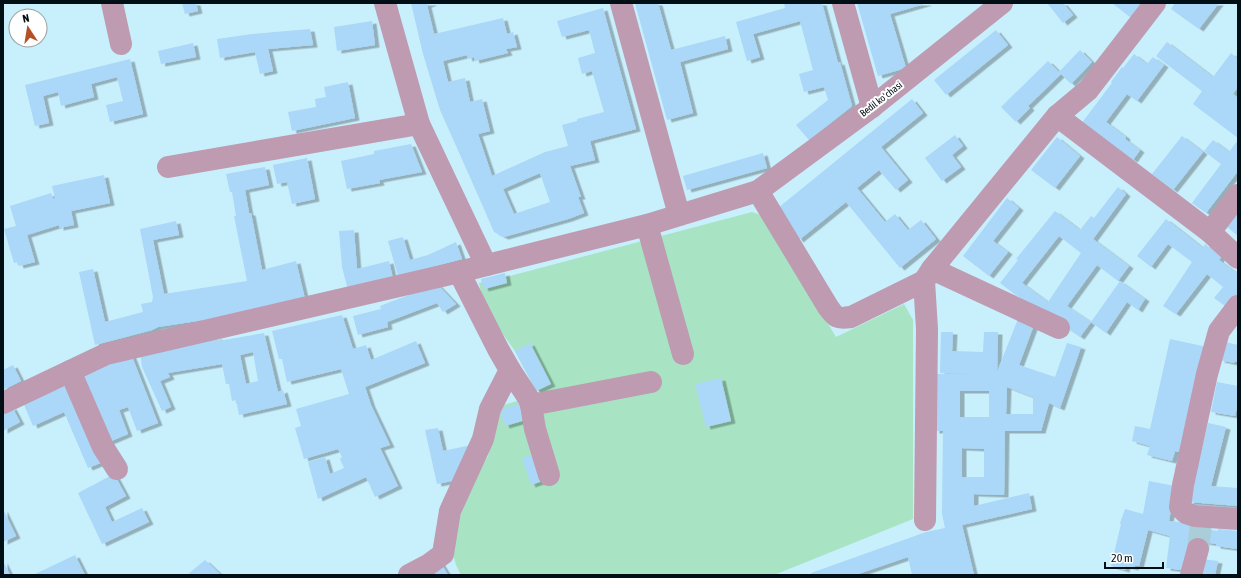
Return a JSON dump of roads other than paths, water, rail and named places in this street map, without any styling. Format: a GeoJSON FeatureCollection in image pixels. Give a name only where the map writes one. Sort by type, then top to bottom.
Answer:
{"type":"FeatureCollection","features":[{"type":"Feature","properties":{"kind":"street"},"geometry":{"type":"LineString","coordinates":[[112,3],[121,44]]}},
{"type":"Feature","properties":{"kind":"street"},"geometry":{"type":"LineString","coordinates":[[385,3],[419,124],[486,265]]}},
{"type":"Feature","properties":{"kind":"street"},"geometry":{"type":"LineString","coordinates":[[621,3],[679,215]]}},
{"type":"Feature","properties":{"kind":"street"},"geometry":{"type":"LineString","coordinates":[[843,3],[872,107]]}},
{"type":"Feature","properties":{"kind":"street","name":"Bedil koʻchasi"},"geometry":{"type":"LineString","coordinates":[[3,403],[106,354],[459,272],[647,225],[758,191],[872,107],[1002,3]]}},
{"type":"Feature","properties":{"kind":"street"},"geometry":{"type":"LineString","coordinates":[[758,191],[828,307],[834,315],[840,318],[851,317],[928,275],[1057,116],[1088,90],[1155,3]]}},
{"type":"Feature","properties":{"kind":"street"},"geometry":{"type":"LineString","coordinates":[[1057,116],[1210,232],[1238,258]]}},
{"type":"Feature","properties":{"kind":"street"},"geometry":{"type":"LineString","coordinates":[[168,167],[419,124]]}},
{"type":"Feature","properties":{"kind":"street"},"geometry":{"type":"LineString","coordinates":[[1210,232],[1238,195]]}},
{"type":"Feature","properties":{"kind":"street"},"geometry":{"type":"LineString","coordinates":[[647,225],[682,354]]}},
{"type":"Feature","properties":{"kind":"street"},"geometry":{"type":"LineString","coordinates":[[459,272],[498,349],[529,399],[535,429],[549,475]]}},
{"type":"Feature","properties":{"kind":"street"},"geometry":{"type":"LineString","coordinates":[[928,275],[1059,328]]}},
{"type":"Feature","properties":{"kind":"street"},"geometry":{"type":"LineString","coordinates":[[925,520],[928,275]]}},
{"type":"Feature","properties":{"kind":"street"},"geometry":{"type":"LineString","coordinates":[[1238,306],[1219,331],[1207,374],[1183,485],[1180,507],[1186,513],[1201,521],[1238,519]]}},
{"type":"Feature","properties":{"kind":"street"},"geometry":{"type":"LineString","coordinates":[[409,575],[443,554],[450,511],[483,439],[490,409],[510,370]]}},
{"type":"Feature","properties":{"kind":"street"},"geometry":{"type":"LineString","coordinates":[[70,371],[103,447],[117,469]]}},
{"type":"Feature","properties":{"kind":"street"},"geometry":{"type":"LineString","coordinates":[[531,405],[651,382]]}},
{"type":"Feature","properties":{"kind":"street"},"geometry":{"type":"LineString","coordinates":[[1192,575],[1198,549]]}},
{"type":"Feature","properties":{"kind":"tunnel"},"geometry":{"type":"LineString","coordinates":[[1198,549],[1201,525]]}}]}
